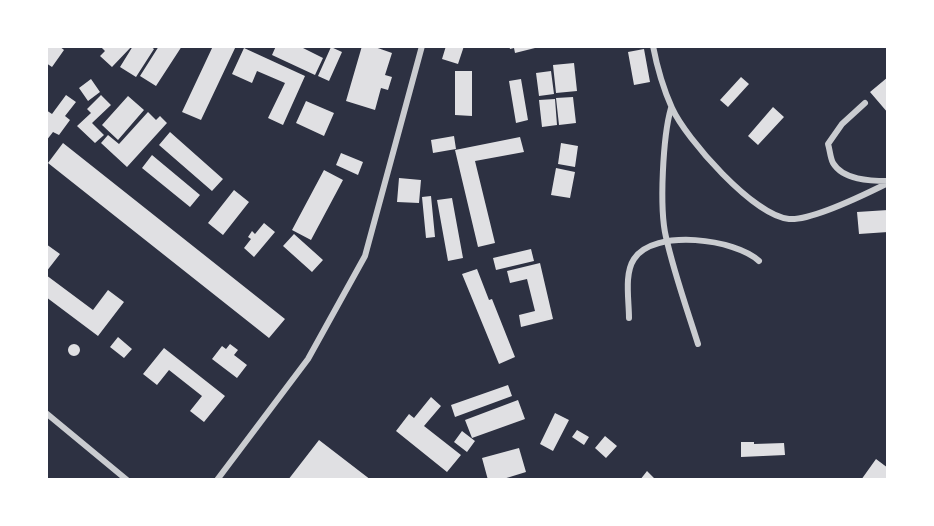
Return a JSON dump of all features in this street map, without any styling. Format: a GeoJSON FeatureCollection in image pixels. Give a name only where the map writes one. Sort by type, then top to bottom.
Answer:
{"type":"FeatureCollection","features":[{"type":"Feature","properties":{"kind":"street"},"geometry":{"type":"LineString","coordinates":[[217,480],[308,359],[365,256],[422,46]]}},
{"type":"Feature","properties":{"kind":"street"},"geometry":{"type":"LineString","coordinates":[[652,46],[671,107],[679,121],[707,158],[744,194],[776,216],[789,219],[800,218],[824,211],[888,182]]}},
{"type":"Feature","properties":{"kind":"street"},"geometry":{"type":"LineString","coordinates":[[865,103],[842,124],[828,144],[832,160],[837,168],[850,176],[888,182]]}},
{"type":"Feature","properties":{"kind":"street"},"geometry":{"type":"LineString","coordinates":[[671,107],[667,122],[663,219],[666,240],[698,344]]}},
{"type":"Feature","properties":{"kind":"street"},"geometry":{"type":"LineString","coordinates":[[629,318],[628,270],[634,257],[646,247],[666,240],[700,241],[740,249],[759,261]]}},
{"type":"Feature","properties":{"kind":"street"},"geometry":{"type":"LineString","coordinates":[[46,413],[128,480]]}},
{"type":"Feature","properties":{"kind":"building"},"geometry":{"type":"Polygon","coordinates":[[[46,46],[59,46],[64,50],[52,67],[46,63],[46,46]]]}},
{"type":"Feature","properties":{"kind":"building"},"geometry":{"type":"Polygon","coordinates":[[[100,46],[132,46],[112,67],[100,56],[105,51],[100,46]]]}},
{"type":"Feature","properties":{"kind":"building"},"geometry":{"type":"Polygon","coordinates":[[[133,46],[150,46],[154,49],[136,77],[120,67],[133,46]]]}},
{"type":"Feature","properties":{"kind":"building"},"geometry":{"type":"Polygon","coordinates":[[[159,46],[182,46],[156,86],[140,76],[159,46]]]}},
{"type":"Feature","properties":{"kind":"building"},"geometry":{"type":"Polygon","coordinates":[[[213,46],[236,46],[201,120],[182,112],[213,46]]]}},
{"type":"Feature","properties":{"kind":"building"},"geometry":{"type":"Polygon","coordinates":[[[276,46],[299,46],[323,58],[315,75],[272,55],[276,46]]]}},
{"type":"Feature","properties":{"kind":"building"},"geometry":{"type":"Polygon","coordinates":[[[362,46],[372,46],[392,53],[385,75],[392,77],[388,90],[381,88],[375,110],[346,101],[362,46]]]}},
{"type":"Feature","properties":{"kind":"building"},"geometry":{"type":"Polygon","coordinates":[[[446,46],[464,46],[458,64],[442,59],[446,46]]]}},
{"type":"Feature","properties":{"kind":"building"},"geometry":{"type":"Polygon","coordinates":[[[509,46],[539,47],[515,53],[514,48],[510,49],[509,46]]]}},
{"type":"Feature","properties":{"kind":"building"},"geometry":{"type":"Polygon","coordinates":[[[331,47],[342,52],[329,81],[318,76],[331,47]]]}},
{"type":"Feature","properties":{"kind":"building"},"geometry":{"type":"Polygon","coordinates":[[[244,48],[305,76],[283,125],[268,118],[285,83],[257,71],[252,83],[232,74],[244,48]]]}},
{"type":"Feature","properties":{"kind":"building"},"geometry":{"type":"Polygon","coordinates":[[[644,49],[650,82],[634,85],[628,52],[644,49]]]}},
{"type":"Feature","properties":{"kind":"building"},"geometry":{"type":"Polygon","coordinates":[[[574,63],[577,91],[556,93],[553,65],[574,63]]]}},
{"type":"Feature","properties":{"kind":"building"},"geometry":{"type":"Polygon","coordinates":[[[455,71],[472,71],[472,116],[455,115],[455,71]]]}},
{"type":"Feature","properties":{"kind":"building"},"geometry":{"type":"Polygon","coordinates":[[[551,71],[554,94],[539,96],[536,73],[551,71]]]}},
{"type":"Feature","properties":{"kind":"building"},"geometry":{"type":"Polygon","coordinates":[[[741,77],[749,84],[728,107],[720,100],[741,77]]]}},
{"type":"Feature","properties":{"kind":"building"},"geometry":{"type":"Polygon","coordinates":[[[888,77],[888,113],[870,92],[888,77]]]}},
{"type":"Feature","properties":{"kind":"building"},"geometry":{"type":"Polygon","coordinates":[[[91,79],[100,92],[88,101],[79,88],[91,79]]]}},
{"type":"Feature","properties":{"kind":"building"},"geometry":{"type":"Polygon","coordinates":[[[521,79],[528,120],[516,123],[509,81],[521,79]]]}},
{"type":"Feature","properties":{"kind":"building"},"geometry":{"type":"Polygon","coordinates":[[[66,95],[76,102],[65,116],[70,120],[59,135],[53,132],[46,141],[46,110],[52,114],[66,95]]]}},
{"type":"Feature","properties":{"kind":"building"},"geometry":{"type":"Polygon","coordinates":[[[101,95],[111,105],[92,123],[104,135],[95,143],[77,126],[91,113],[87,109],[101,95]]]}},
{"type":"Feature","properties":{"kind":"building"},"geometry":{"type":"Polygon","coordinates":[[[128,96],[144,110],[118,140],[102,125],[128,96]]]}},
{"type":"Feature","properties":{"kind":"building"},"geometry":{"type":"Polygon","coordinates":[[[573,97],[576,123],[559,125],[556,98],[573,97]]]}},
{"type":"Feature","properties":{"kind":"building"},"geometry":{"type":"Polygon","coordinates":[[[555,99],[557,125],[542,127],[539,100],[555,99]]]}},
{"type":"Feature","properties":{"kind":"building"},"geometry":{"type":"Polygon","coordinates":[[[306,101],[334,113],[324,136],[296,123],[306,101]]]}},
{"type":"Feature","properties":{"kind":"building"},"geometry":{"type":"Polygon","coordinates":[[[773,107],[784,117],[758,145],[748,136],[773,107]]]}},
{"type":"Feature","properties":{"kind":"building"},"geometry":{"type":"Polygon","coordinates":[[[148,112],[156,120],[160,116],[167,123],[127,167],[101,143],[108,135],[119,144],[148,112]]]}},
{"type":"Feature","properties":{"kind":"building"},"geometry":{"type":"Polygon","coordinates":[[[170,132],[223,179],[212,191],[159,145],[170,132]]]}},
{"type":"Feature","properties":{"kind":"building"},"geometry":{"type":"Polygon","coordinates":[[[454,136],[456,149],[433,153],[431,140],[454,136]]]}},
{"type":"Feature","properties":{"kind":"building"},"geometry":{"type":"Polygon","coordinates":[[[520,137],[524,152],[475,161],[495,243],[478,247],[455,150],[520,137]]]}},
{"type":"Feature","properties":{"kind":"building"},"geometry":{"type":"Polygon","coordinates":[[[63,143],[285,319],[269,338],[48,163],[63,143]]]}},
{"type":"Feature","properties":{"kind":"building"},"geometry":{"type":"Polygon","coordinates":[[[561,143],[578,146],[575,167],[558,164],[561,143]]]}},
{"type":"Feature","properties":{"kind":"building"},"geometry":{"type":"Polygon","coordinates":[[[341,153],[363,162],[358,175],[336,165],[341,153]]]}},
{"type":"Feature","properties":{"kind":"building"},"geometry":{"type":"Polygon","coordinates":[[[152,155],[200,195],[190,207],[142,168],[152,155]]]}},
{"type":"Feature","properties":{"kind":"building"},"geometry":{"type":"Polygon","coordinates":[[[556,168],[575,172],[570,198],[551,195],[556,168]]]}},
{"type":"Feature","properties":{"kind":"building"},"geometry":{"type":"Polygon","coordinates":[[[324,170],[343,180],[311,240],[292,230],[324,170]]]}},
{"type":"Feature","properties":{"kind":"building"},"geometry":{"type":"Polygon","coordinates":[[[399,178],[421,180],[419,203],[397,202],[399,178]]]}},
{"type":"Feature","properties":{"kind":"building"},"geometry":{"type":"Polygon","coordinates":[[[234,190],[249,202],[223,235],[208,223],[234,190]]]}},
{"type":"Feature","properties":{"kind":"building"},"geometry":{"type":"Polygon","coordinates":[[[431,196],[435,237],[426,238],[422,197],[431,196]]]}},
{"type":"Feature","properties":{"kind":"building"},"geometry":{"type":"Polygon","coordinates":[[[452,198],[463,258],[448,261],[437,200],[452,198]]]}},
{"type":"Feature","properties":{"kind":"building"},"geometry":{"type":"Polygon","coordinates":[[[888,210],[888,232],[859,234],[857,212],[888,210]]]}},
{"type":"Feature","properties":{"kind":"building"},"geometry":{"type":"Polygon","coordinates":[[[264,223],[275,232],[254,257],[244,248],[251,239],[248,237],[252,231],[255,234],[264,223]]]}},
{"type":"Feature","properties":{"kind":"building"},"geometry":{"type":"Polygon","coordinates":[[[294,234],[323,260],[312,272],[283,246],[294,234]]]}},
{"type":"Feature","properties":{"kind":"building"},"geometry":{"type":"Polygon","coordinates":[[[46,244],[60,254],[46,272],[46,244]]]}},
{"type":"Feature","properties":{"kind":"building"},"geometry":{"type":"Polygon","coordinates":[[[531,249],[534,261],[496,270],[493,258],[531,249]]]}},
{"type":"Feature","properties":{"kind":"building"},"geometry":{"type":"Polygon","coordinates":[[[540,263],[553,319],[521,327],[519,315],[535,311],[527,279],[510,283],[507,271],[540,263]]]}},
{"type":"Feature","properties":{"kind":"building"},"geometry":{"type":"Polygon","coordinates":[[[477,269],[489,300],[492,299],[515,357],[499,364],[462,274],[477,269]]]}},
{"type":"Feature","properties":{"kind":"building"},"geometry":{"type":"Polygon","coordinates":[[[46,275],[93,310],[108,290],[124,302],[98,336],[46,297],[46,275]]]}},
{"type":"Feature","properties":{"kind":"building"},"geometry":{"type":"Polygon","coordinates":[[[118,337],[132,349],[124,358],[110,347],[118,337]]]}},
{"type":"Feature","properties":{"kind":"building"},"geometry":{"type":"Polygon","coordinates":[[[76,344],[80,350],[76,356],[72,356],[68,348],[76,344]]]}},
{"type":"Feature","properties":{"kind":"building"},"geometry":{"type":"Polygon","coordinates":[[[230,344],[238,350],[234,355],[247,365],[237,378],[212,359],[222,346],[226,349],[230,344]]]}},
{"type":"Feature","properties":{"kind":"building"},"geometry":{"type":"Polygon","coordinates":[[[164,348],[225,396],[204,422],[190,411],[202,396],[169,370],[157,385],[143,374],[164,348]]]}},
{"type":"Feature","properties":{"kind":"building"},"geometry":{"type":"Polygon","coordinates":[[[508,385],[512,396],[455,417],[451,405],[508,385]]]}},
{"type":"Feature","properties":{"kind":"building"},"geometry":{"type":"Polygon","coordinates":[[[431,397],[441,406],[424,426],[461,455],[447,472],[396,431],[409,414],[414,418],[431,397]]]}},
{"type":"Feature","properties":{"kind":"building"},"geometry":{"type":"Polygon","coordinates":[[[518,400],[525,419],[472,438],[465,420],[518,400]]]}},
{"type":"Feature","properties":{"kind":"building"},"geometry":{"type":"Polygon","coordinates":[[[555,413],[569,420],[553,451],[540,444],[555,413]]]}},
{"type":"Feature","properties":{"kind":"building"},"geometry":{"type":"Polygon","coordinates":[[[577,430],[589,437],[584,445],[572,437],[577,430]]]}},
{"type":"Feature","properties":{"kind":"building"},"geometry":{"type":"Polygon","coordinates":[[[462,431],[475,441],[467,452],[454,442],[462,431]]]}},
{"type":"Feature","properties":{"kind":"building"},"geometry":{"type":"Polygon","coordinates":[[[605,436],[617,446],[606,458],[595,448],[605,436]]]}},
{"type":"Feature","properties":{"kind":"building"},"geometry":{"type":"Polygon","coordinates":[[[319,440],[371,480],[288,480],[319,440]]]}},
{"type":"Feature","properties":{"kind":"building"},"geometry":{"type":"Polygon","coordinates":[[[741,442],[784,443],[785,455],[741,457],[741,442]]]}},
{"type":"Feature","properties":{"kind":"building"},"geometry":{"type":"Polygon","coordinates":[[[519,448],[526,472],[500,480],[488,480],[482,458],[519,448]]]}},
{"type":"Feature","properties":{"kind":"building"},"geometry":{"type":"Polygon","coordinates":[[[876,459],[888,468],[888,480],[861,480],[876,459]]]}},
{"type":"Feature","properties":{"kind":"building"},"geometry":{"type":"Polygon","coordinates":[[[647,471],[656,480],[640,480],[647,471]]]}}]}
